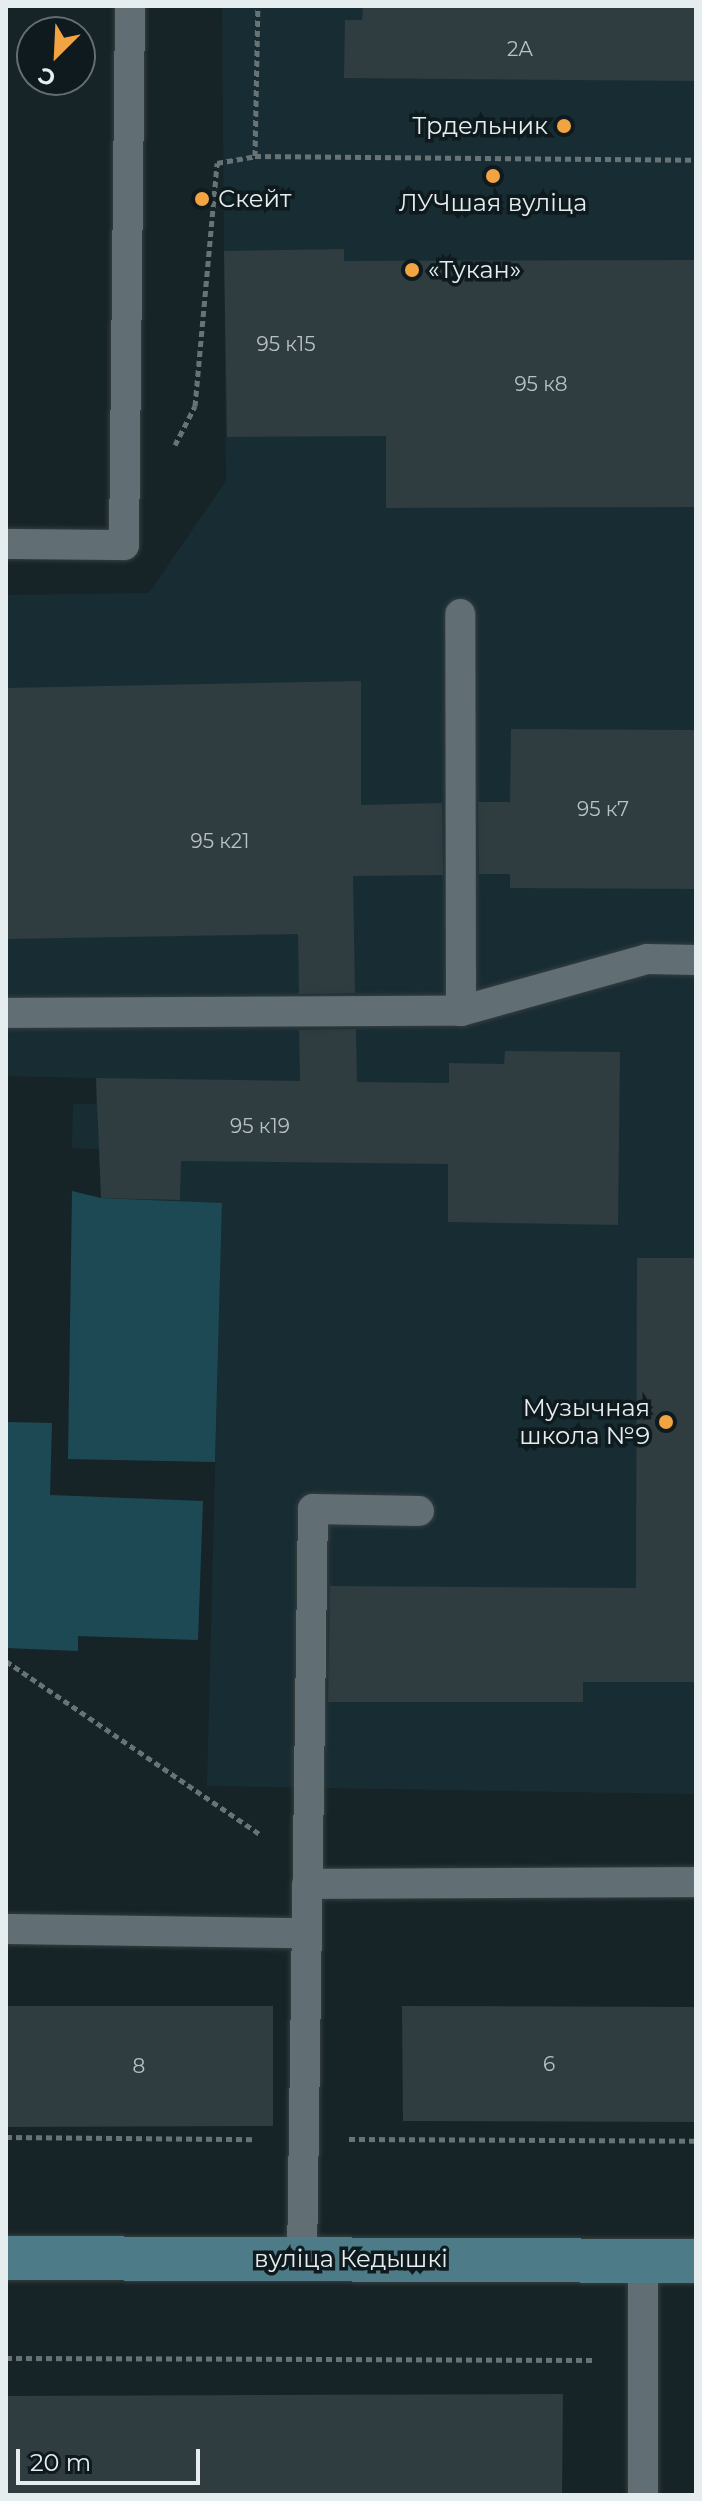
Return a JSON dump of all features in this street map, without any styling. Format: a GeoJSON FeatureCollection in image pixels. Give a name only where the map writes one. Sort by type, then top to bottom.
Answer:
{"type":"FeatureCollection","features":[{"type":"Feature","properties":{"kind":"street","name":"вуліца Кедышкі"},"geometry":{"type":"LineString","coordinates":[[6,2258],[696,2261]]}},
{"type":"Feature","properties":{"kind":"lane"},"geometry":{"type":"LineString","coordinates":[[6,544],[124,545],[130,6]]}},
{"type":"Feature","properties":{"kind":"lane"},"geometry":{"type":"LineString","coordinates":[[460,614],[461,1011]]}},
{"type":"Feature","properties":{"kind":"lane"},"geometry":{"type":"LineString","coordinates":[[6,1013],[461,1011],[647,959],[696,960]]}},
{"type":"Feature","properties":{"kind":"lane"},"geometry":{"type":"LineString","coordinates":[[302,2259],[313,1509],[419,1511]]}},
{"type":"Feature","properties":{"kind":"lane"},"geometry":{"type":"LineString","coordinates":[[308,1875],[696,1882]]}},
{"type":"Feature","properties":{"kind":"lane"},"geometry":{"type":"LineString","coordinates":[[6,1929],[307,1933]]}},
{"type":"Feature","properties":{"kind":"lane"},"geometry":{"type":"LineString","coordinates":[[643,2261],[643,2495]]}},
{"type":"Feature","properties":{"kind":"path"},"geometry":{"type":"LineString","coordinates":[[255,156],[258,6]]}},
{"type":"Feature","properties":{"kind":"path"},"geometry":{"type":"LineString","coordinates":[[173,448],[195,406],[217,163],[255,156],[696,160]]}},
{"type":"Feature","properties":{"kind":"path"},"geometry":{"type":"LineString","coordinates":[[6,1661],[308,1875]]}},
{"type":"Feature","properties":{"kind":"path"},"geometry":{"type":"LineString","coordinates":[[6,2358],[643,2360]]}},
{"type":"Feature","properties":{"kind":"shaded area"},"geometry":{"type":"Polygon","coordinates":[[[222,6],[696,6],[696,1794],[207,1786],[222,1203],[101,1198],[101,1149],[72,1148],[73,1104],[96,1104],[96,1078],[6,1076],[6,595],[149,593],[226,481],[222,6]]]}},
{"type":"Feature","properties":{"kind":"shaded area"},"geometry":{"type":"Polygon","coordinates":[[[72,1191],[101,1198],[222,1203],[215,1462],[68,1459],[72,1191]]]}},
{"type":"Feature","properties":{"kind":"shaded area"},"geometry":{"type":"Polygon","coordinates":[[[6,1422],[52,1423],[50,1495],[203,1501],[198,1640],[78,1636],[78,1651],[6,1648],[6,1422]]]}},
{"type":"Feature","properties":{"kind":"building"},"geometry":{"type":"Polygon","coordinates":[[[363,6],[696,6],[696,81],[344,78],[345,20],[362,20],[363,6]]]}},
{"type":"Feature","properties":{"kind":"building"},"geometry":{"type":"Polygon","coordinates":[[[344,249],[344,261],[696,260],[696,507],[386,508],[386,436],[227,437],[224,251],[344,249]]]}},
{"type":"Feature","properties":{"kind":"building"},"geometry":{"type":"Polygon","coordinates":[[[361,681],[361,805],[442,803],[443,875],[353,876],[355,993],[299,994],[298,934],[6,939],[6,688],[361,681]]]}},
{"type":"Feature","properties":{"kind":"building"},"geometry":{"type":"Polygon","coordinates":[[[511,729],[696,730],[696,889],[510,888],[510,874],[479,874],[478,802],[510,802],[511,729]]]}},
{"type":"Feature","properties":{"kind":"building"},"geometry":{"type":"Polygon","coordinates":[[[356,1029],[357,1082],[449,1083],[449,1063],[504,1064],[505,1051],[620,1052],[618,1225],[448,1222],[448,1164],[181,1161],[180,1200],[101,1198],[96,1078],[300,1081],[299,1030],[356,1029]]]}},
{"type":"Feature","properties":{"kind":"building","name":"Музычная школа №9"},"geometry":{"type":"Polygon","coordinates":[[[637,1258],[696,1258],[696,1682],[583,1682],[583,1702],[328,1702],[330,1586],[636,1588],[637,1258]]]}},
{"type":"Feature","properties":{"kind":"building"},"geometry":{"type":"Polygon","coordinates":[[[6,2006],[273,2006],[273,2126],[6,2127],[6,2006]]]}},
{"type":"Feature","properties":{"kind":"building"},"geometry":{"type":"Polygon","coordinates":[[[402,2006],[696,2007],[696,2122],[403,2121],[402,2006]]]}},
{"type":"Feature","properties":{"kind":"building"},"geometry":{"type":"Polygon","coordinates":[[[563,2394],[562,2495],[6,2495],[6,2396],[563,2394]]]}},
{"type":"Feature","properties":{"kind":"place","name":"Трдельник"},"geometry":{"type":"Point","coordinates":[564,126]}},
{"type":"Feature","properties":{"kind":"place","name":"ЛУЧшая вуліца"},"geometry":{"type":"Point","coordinates":[493,176]}},
{"type":"Feature","properties":{"kind":"place","name":"Скейт"},"geometry":{"type":"Point","coordinates":[202,199]}},
{"type":"Feature","properties":{"kind":"place","name":"«Тукан»"},"geometry":{"type":"Point","coordinates":[412,270]}},
{"type":"Feature","properties":{"kind":"place","name":"Музычная школа №9"},"geometry":{"type":"Point","coordinates":[666,1422]}}]}
